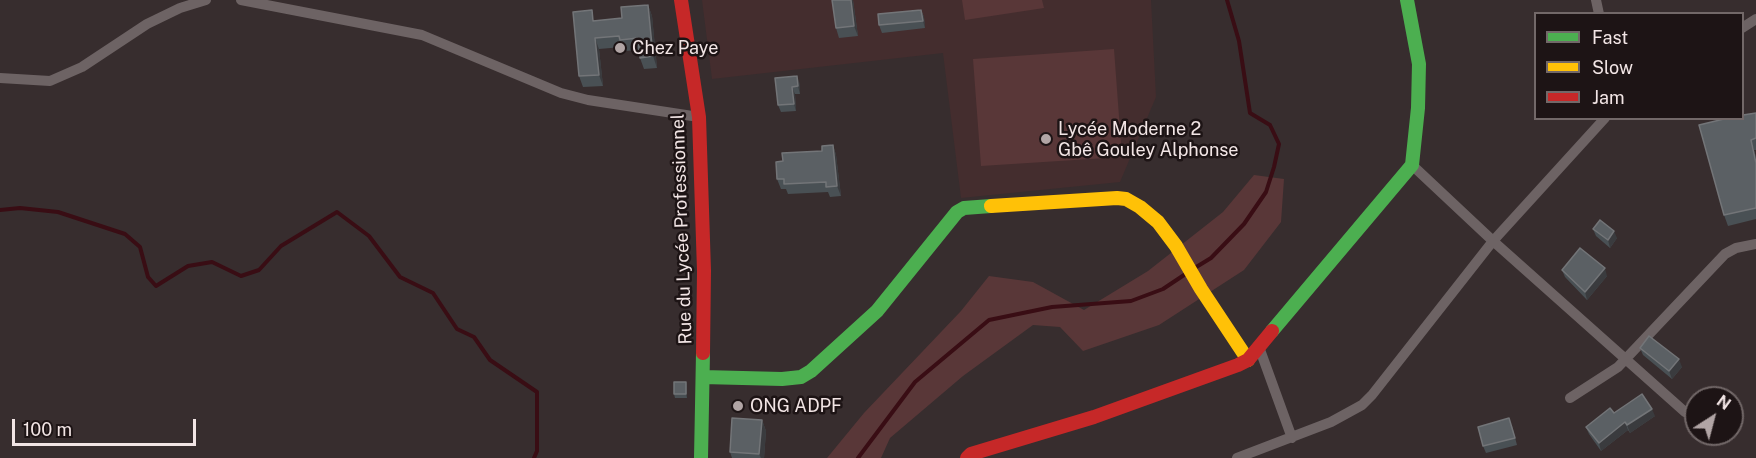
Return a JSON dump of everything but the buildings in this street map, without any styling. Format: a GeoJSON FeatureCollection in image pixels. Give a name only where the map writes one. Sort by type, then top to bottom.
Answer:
{"type":"FeatureCollection","features":[{"type":"Feature","properties":{"kind":"street"},"geometry":{"type":"LineString","coordinates":[[0,78],[50,81],[82,67],[147,24],[180,8],[206,0]]}},
{"type":"Feature","properties":{"kind":"street"},"geometry":{"type":"LineString","coordinates":[[241,0],[422,35],[561,93],[588,100],[699,117]]}},
{"type":"Feature","properties":{"kind":"street","name":"Rue du Lycée Professionnel"},"geometry":{"type":"LineString","coordinates":[[681,0],[699,117],[704,271],[701,458]]}},
{"type":"Feature","properties":{"kind":"street"},"geometry":{"type":"LineString","coordinates":[[967,458],[971,454],[1094,417],[1248,360],[1412,165],[1418,108],[1419,64],[1407,0]]}},
{"type":"Feature","properties":{"kind":"street"},"geometry":{"type":"LineString","coordinates":[[1237,458],[1331,422],[1362,405],[1493,241],[1603,120]]}},
{"type":"Feature","properties":{"kind":"street"},"geometry":{"type":"LineString","coordinates":[[1412,165],[1493,241],[1684,410]]}},
{"type":"Feature","properties":{"kind":"street"},"geometry":{"type":"LineString","coordinates":[[703,377],[801,377],[811,371],[877,312],[957,212],[964,208],[1117,198],[1140,207],[1158,222],[1176,246],[1248,360]]}},
{"type":"Feature","properties":{"kind":"street"},"geometry":{"type":"LineString","coordinates":[[1570,398],[1611,372],[1626,358],[1720,258],[1736,248],[1756,244]]}},
{"type":"Feature","properties":{"kind":"street"},"geometry":{"type":"LineString","coordinates":[[1259,347],[1292,438]]}},
{"type":"Feature","properties":{"kind":"shaded area","name":"Lycée Moderne 2 Gbê Gouley Alphonse"},"geometry":{"type":"Polygon","coordinates":[[[702,0],[1151,0],[1156,97],[1120,182],[961,198],[943,53],[712,79],[702,0]]]}},
{"type":"Feature","properties":{"kind":"shaded area"},"geometry":{"type":"Polygon","coordinates":[[[962,0],[1042,0],[1044,8],[965,20],[962,0]]]}},
{"type":"Feature","properties":{"kind":"shaded area"},"geometry":{"type":"Polygon","coordinates":[[[1114,49],[1122,157],[981,166],[973,59],[1114,49]]]}},
{"type":"Feature","properties":{"kind":"shaded area"},"geometry":{"type":"Polygon","coordinates":[[[1254,175],[1284,179],[1281,222],[1244,270],[1159,325],[1083,351],[1060,327],[1033,325],[963,376],[890,438],[881,458],[827,458],[864,413],[961,311],[989,276],[1033,282],[1084,310],[1148,271],[1223,212],[1254,175]]]}},
{"type":"Feature","properties":{"kind":"waterway"},"geometry":{"type":"LineString","coordinates":[[1193,269],[1211,258],[1244,224],[1266,192],[1279,144],[1270,125],[1250,113],[1239,41],[1227,0]]}},
{"type":"Feature","properties":{"kind":"waterway"},"geometry":{"type":"LineString","coordinates":[[0,210],[20,208],[58,212],[125,234],[140,247],[148,277],[156,286],[188,266],[212,262],[241,276],[259,270],[281,246],[337,212],[369,236],[400,277],[433,293],[457,329],[474,337],[490,360],[537,392],[537,451],[534,458]]}},
{"type":"Feature","properties":{"kind":"waterway"},"geometry":{"type":"LineString","coordinates":[[858,458],[915,382],[989,320],[1052,307],[1131,301],[1163,289],[1187,273]]}},
{"type":"Feature","properties":{"kind":"traffic: fast"},"geometry":{"type":"LineString","coordinates":[[1272,331],[1412,165],[1418,108],[1419,64],[1407,0]]}},
{"type":"Feature","properties":{"kind":"traffic: fast"},"geometry":{"type":"LineString","coordinates":[[703,377],[782,379],[801,377],[811,371],[877,311],[957,212],[964,208],[991,206]]}},
{"type":"Feature","properties":{"kind":"traffic: fast"},"geometry":{"type":"LineString","coordinates":[[701,458],[703,353]]}},
{"type":"Feature","properties":{"kind":"traffic: slow"},"geometry":{"type":"LineString","coordinates":[[991,206],[1117,198],[1126,199],[1140,207],[1158,222],[1176,246],[1201,289],[1248,360]]}},
{"type":"Feature","properties":{"kind":"traffic: jam"},"geometry":{"type":"LineString","coordinates":[[681,0],[699,117],[704,271],[703,353]]}},
{"type":"Feature","properties":{"kind":"traffic: jam"},"geometry":{"type":"LineString","coordinates":[[967,458],[971,454],[1094,417],[1238,365],[1248,360],[1272,331]]}},
{"type":"Feature","properties":{"kind":"place","name":"Chez Paye"},"geometry":{"type":"Point","coordinates":[620,48]}},
{"type":"Feature","properties":{"kind":"place","name":"Lycée Moderne 2 Gbê Gouley Alphonse"},"geometry":{"type":"Point","coordinates":[1046,139]}},
{"type":"Feature","properties":{"kind":"place","name":"ONG ADPF"},"geometry":{"type":"Point","coordinates":[738,406]}}]}
